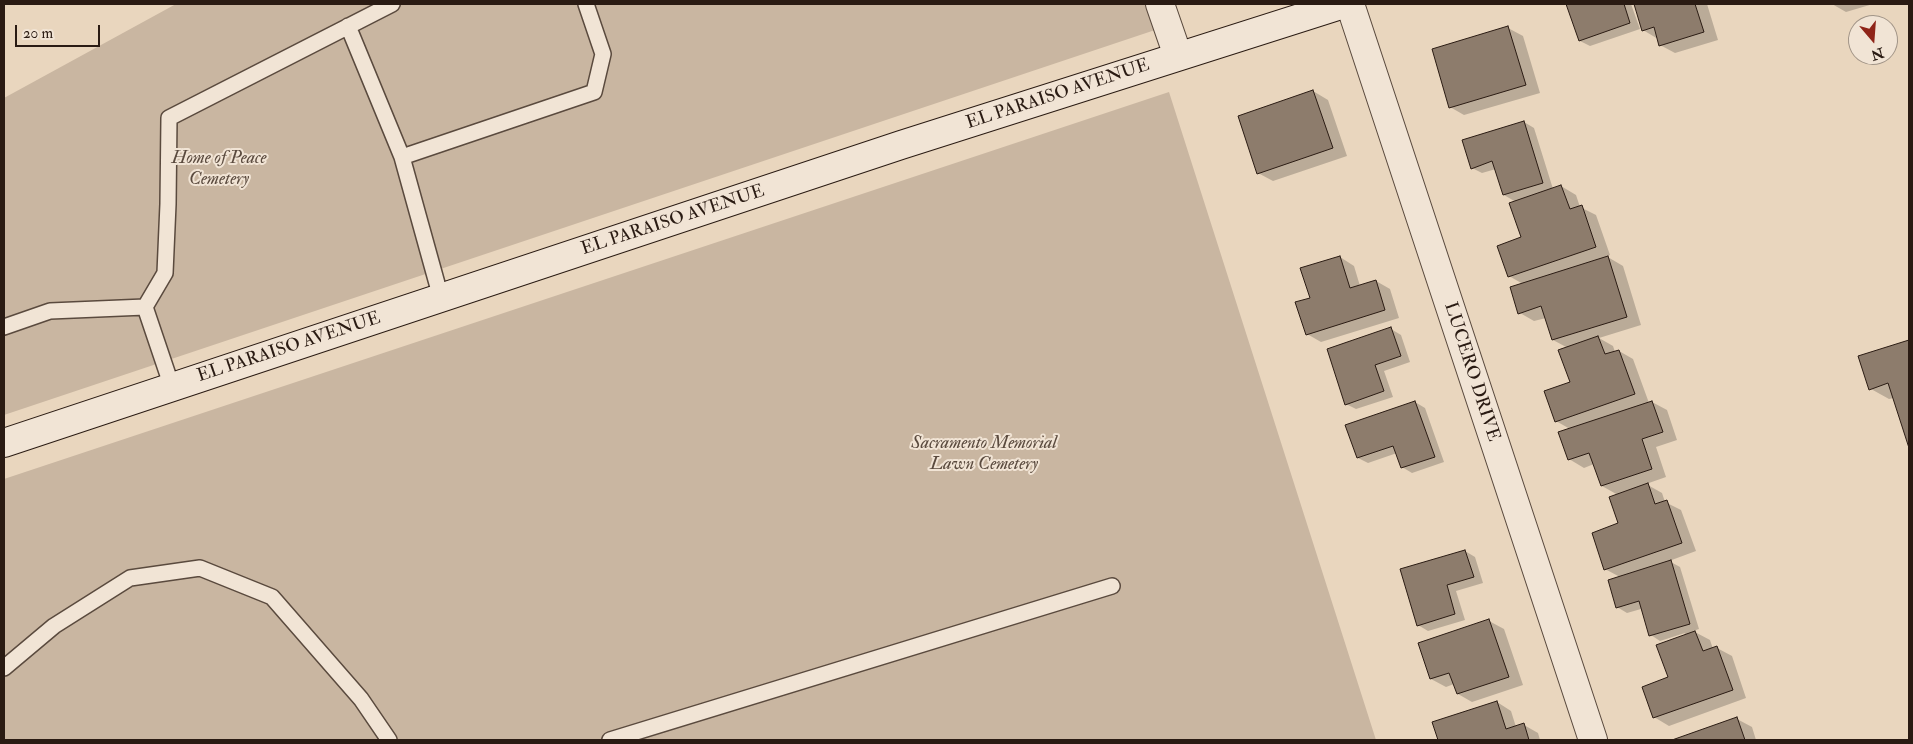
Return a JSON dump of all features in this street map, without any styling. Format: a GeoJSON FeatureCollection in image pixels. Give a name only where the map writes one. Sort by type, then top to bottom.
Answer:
{"type":"FeatureCollection","features":[{"type":"Feature","properties":{"kind":"street"},"geometry":{"type":"LineString","coordinates":[[1160,4],[1178,56]]}},
{"type":"Feature","properties":{"kind":"street","name":"EL PARAISO AVENUE"},"geometry":{"type":"LineString","coordinates":[[4,442],[892,148],[1344,4]]}},
{"type":"Feature","properties":{"kind":"street","name":"LUCERO DRIVE"},"geometry":{"type":"LineString","coordinates":[[1350,4],[1593,740]]}},
{"type":"Feature","properties":{"kind":"lane"},"geometry":{"type":"LineString","coordinates":[[172,386],[145,307],[165,273],[169,118],[392,4]]}},
{"type":"Feature","properties":{"kind":"lane"},"geometry":{"type":"LineString","coordinates":[[402,157],[594,92],[603,54],[586,4]]}},
{"type":"Feature","properties":{"kind":"lane"},"geometry":{"type":"LineString","coordinates":[[348,26],[402,157],[441,298]]}},
{"type":"Feature","properties":{"kind":"lane"},"geometry":{"type":"LineString","coordinates":[[4,326],[50,311],[145,307]]}},
{"type":"Feature","properties":{"kind":"lane"},"geometry":{"type":"LineString","coordinates":[[4,668],[54,626],[130,578],[200,568],[272,597],[361,699],[389,740]]}},
{"type":"Feature","properties":{"kind":"lane"},"geometry":{"type":"LineString","coordinates":[[610,740],[1112,586]]}},
{"type":"Feature","properties":{"kind":"green space","name":"Home of Peace Cemetery"},"geometry":{"type":"Polygon","coordinates":[[[176,4],[1159,4],[1167,26],[4,415],[4,98],[176,4]]]}},
{"type":"Feature","properties":{"kind":"green space","name":"Sacramento Memorial Lawn Cemetery"},"geometry":{"type":"Polygon","coordinates":[[[1169,92],[1376,740],[4,740],[4,479],[1169,92]]]}},
{"type":"Feature","properties":{"kind":"building"},"geometry":{"type":"Polygon","coordinates":[[[1566,4],[1624,4],[1630,23],[1579,41],[1566,4]]]}},
{"type":"Feature","properties":{"kind":"building"},"geometry":{"type":"Polygon","coordinates":[[[1634,4],[1695,4],[1704,32],[1659,46],[1654,27],[1642,31],[1634,4]]]}},
{"type":"Feature","properties":{"kind":"building"},"geometry":{"type":"Polygon","coordinates":[[[1508,26],[1526,85],[1449,108],[1432,49],[1508,26]]]}},
{"type":"Feature","properties":{"kind":"building"},"geometry":{"type":"Polygon","coordinates":[[[1313,90],[1333,148],[1257,174],[1238,116],[1313,90]]]}},
{"type":"Feature","properties":{"kind":"building"},"geometry":{"type":"Polygon","coordinates":[[[1524,121],[1543,183],[1503,195],[1492,161],[1471,169],[1462,140],[1524,121]]]}},
{"type":"Feature","properties":{"kind":"building"},"geometry":{"type":"Polygon","coordinates":[[[1561,185],[1570,209],[1582,205],[1596,247],[1508,277],[1497,246],[1521,237],[1509,203],[1561,185]]]}},
{"type":"Feature","properties":{"kind":"building"},"geometry":{"type":"Polygon","coordinates":[[[1340,256],[1350,288],[1376,280],[1385,310],[1306,335],[1295,302],[1310,298],[1300,268],[1340,256]]]}},
{"type":"Feature","properties":{"kind":"building"},"geometry":{"type":"Polygon","coordinates":[[[1608,256],[1627,317],[1552,340],[1541,306],[1518,314],[1510,287],[1608,256]]]}},
{"type":"Feature","properties":{"kind":"building"},"geometry":{"type":"Polygon","coordinates":[[[1391,327],[1401,356],[1375,365],[1384,391],[1345,405],[1327,349],[1391,327]]]}},
{"type":"Feature","properties":{"kind":"building"},"geometry":{"type":"Polygon","coordinates":[[[1598,336],[1605,354],[1619,350],[1635,394],[1555,422],[1544,391],[1570,382],[1558,350],[1598,336]]]}},
{"type":"Feature","properties":{"kind":"building"},"geometry":{"type":"Polygon","coordinates":[[[1909,340],[1909,448],[1888,383],[1869,390],[1858,356],[1909,340]]]}},
{"type":"Feature","properties":{"kind":"building"},"geometry":{"type":"Polygon","coordinates":[[[1415,401],[1435,457],[1401,468],[1393,446],[1357,458],[1345,425],[1415,401]]]}},
{"type":"Feature","properties":{"kind":"building"},"geometry":{"type":"Polygon","coordinates":[[[1652,401],[1663,432],[1642,439],[1652,469],[1601,486],[1589,453],[1568,460],[1558,432],[1652,401]]]}},
{"type":"Feature","properties":{"kind":"building"},"geometry":{"type":"Polygon","coordinates":[[[1648,483],[1655,504],[1667,500],[1682,543],[1604,570],[1592,533],[1618,523],[1609,497],[1648,483]]]}},
{"type":"Feature","properties":{"kind":"building"},"geometry":{"type":"Polygon","coordinates":[[[1465,550],[1474,577],[1447,585],[1455,614],[1417,626],[1400,569],[1465,550]]]}},
{"type":"Feature","properties":{"kind":"building"},"geometry":{"type":"Polygon","coordinates":[[[1671,560],[1690,624],[1649,636],[1639,601],[1616,608],[1608,580],[1671,560]]]}},
{"type":"Feature","properties":{"kind":"building"},"geometry":{"type":"Polygon","coordinates":[[[1489,619],[1509,677],[1457,694],[1449,673],[1430,679],[1418,643],[1489,619]]]}},
{"type":"Feature","properties":{"kind":"building"},"geometry":{"type":"Polygon","coordinates":[[[1695,631],[1703,651],[1717,646],[1733,690],[1653,718],[1642,687],[1668,677],[1656,645],[1695,631]]]}},
{"type":"Feature","properties":{"kind":"building"},"geometry":{"type":"Polygon","coordinates":[[[1497,701],[1506,729],[1524,723],[1529,740],[1438,740],[1432,722],[1497,701]]]}},
{"type":"Feature","properties":{"kind":"building"},"geometry":{"type":"Polygon","coordinates":[[[1737,717],[1745,740],[1672,740],[1737,717]]]}}]}
